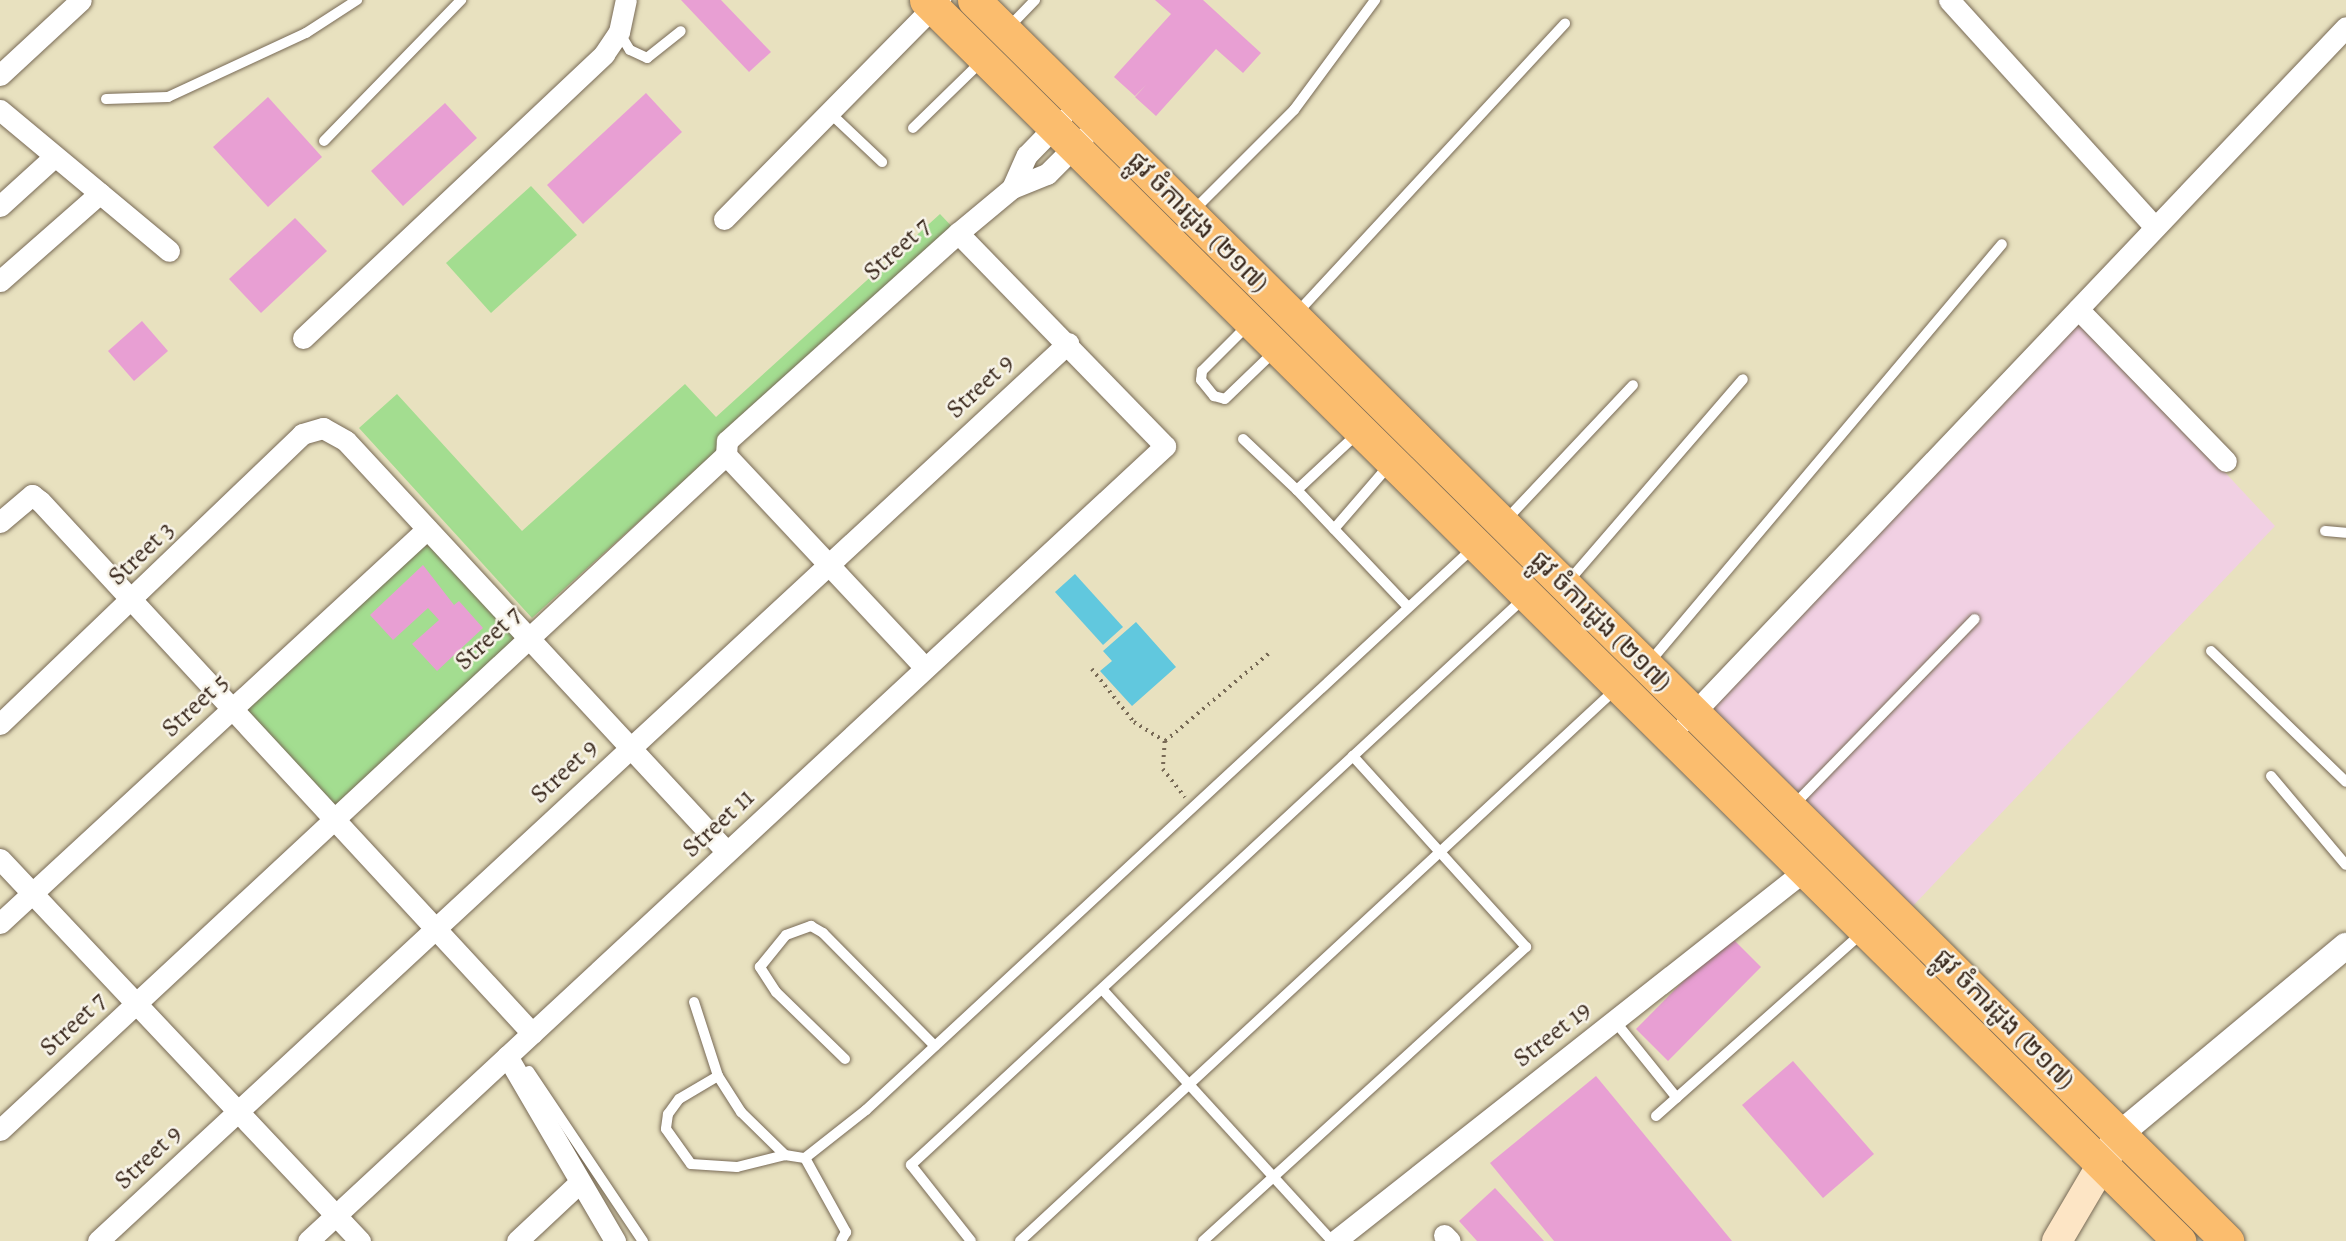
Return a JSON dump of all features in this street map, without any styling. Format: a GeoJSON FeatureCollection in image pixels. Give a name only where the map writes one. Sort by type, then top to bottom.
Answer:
{"type":"FeatureCollection","features":[{"type":"Feature","properties":{"kind":"main road","name":"ផ្លូវ ចំការដូង (២១៧)"},"geometry":{"type":"LineString","coordinates":[[974,0],[2227,1241]]}},
{"type":"Feature","properties":{"kind":"main road","name":"ផ្លូវ ចំការដូង (២១៧)"},"geometry":{"type":"LineString","coordinates":[[933,2],[985,58],[2179,1241]]}},
{"type":"Feature","properties":{"kind":"main road"},"geometry":{"type":"LineString","coordinates":[[2057,1241],[2099,1162],[2120,1134]]}},
{"type":"Feature","properties":{"kind":"street"},"geometry":{"type":"LineString","coordinates":[[0,75],[81,0]]}},
{"type":"Feature","properties":{"kind":"street"},"geometry":{"type":"LineString","coordinates":[[303,338],[604,54],[619,32],[625,0]]}},
{"type":"Feature","properties":{"kind":"street"},"geometry":{"type":"LineString","coordinates":[[1949,0],[2154,226]]}},
{"type":"Feature","properties":{"kind":"street"},"geometry":{"type":"LineString","coordinates":[[724,219],[933,2]]}},
{"type":"Feature","properties":{"kind":"street"},"geometry":{"type":"LineString","coordinates":[[1671,738],[2154,226],[2346,27]]}},
{"type":"Feature","properties":{"kind":"street"},"geometry":{"type":"LineString","coordinates":[[0,110],[169,251]]}},
{"type":"Feature","properties":{"kind":"street","name":"Street 7"},"geometry":{"type":"LineString","coordinates":[[0,1130],[726,455],[727,441],[958,233],[1012,188],[1027,155],[1065,137],[1087,113]]}},
{"type":"Feature","properties":{"kind":"street"},"geometry":{"type":"LineString","coordinates":[[0,206],[55,156]]}},
{"type":"Feature","properties":{"kind":"street"},"geometry":{"type":"LineString","coordinates":[[0,281],[100,193]]}},
{"type":"Feature","properties":{"kind":"street"},"geometry":{"type":"LineString","coordinates":[[958,233],[1068,342]]}},
{"type":"Feature","properties":{"kind":"street"},"geometry":{"type":"LineString","coordinates":[[2078,309],[2226,461]]}},
{"type":"Feature","properties":{"kind":"street","name":"Street 11"},"geometry":{"type":"LineString","coordinates":[[308,1241],[1165,446],[1068,342]]}},
{"type":"Feature","properties":{"kind":"street","name":"Street 9"},"geometry":{"type":"LineString","coordinates":[[98,1241],[1068,342]]}},
{"type":"Feature","properties":{"kind":"street","name":"Street 3"},"geometry":{"type":"LineString","coordinates":[[0,724],[132,601],[302,434],[323,428],[346,441],[427,529]]}},
{"type":"Feature","properties":{"kind":"street"},"geometry":{"type":"LineString","coordinates":[[726,455],[925,668]]}},
{"type":"Feature","properties":{"kind":"street"},"geometry":{"type":"LineString","coordinates":[[0,522],[32,495],[532,1033]]}},
{"type":"Feature","properties":{"kind":"street"},"geometry":{"type":"LineString","coordinates":[[427,529],[727,852]]}},
{"type":"Feature","properties":{"kind":"street","name":"Street 5"},"geometry":{"type":"LineString","coordinates":[[0,923],[427,529]]}},
{"type":"Feature","properties":{"kind":"street"},"geometry":{"type":"LineString","coordinates":[[0,859],[360,1241]]}},
{"type":"Feature","properties":{"kind":"street","name":"Street 19"},"geometry":{"type":"LineString","coordinates":[[1334,1241],[1804,871]]}},
{"type":"Feature","properties":{"kind":"street"},"geometry":{"type":"LineString","coordinates":[[2120,1134],[2342,957]]}},
{"type":"Feature","properties":{"kind":"street"},"geometry":{"type":"LineString","coordinates":[[507,1056],[615,1241]]}},
{"type":"Feature","properties":{"kind":"street"},"geometry":{"type":"LineString","coordinates":[[517,1241],[580,1182]]}},
{"type":"Feature","properties":{"kind":"lane"},"geometry":{"type":"LineString","coordinates":[[106,99],[168,97],[306,33],[357,0]]}},
{"type":"Feature","properties":{"kind":"lane"},"geometry":{"type":"LineString","coordinates":[[324,141],[461,0]]}},
{"type":"Feature","properties":{"kind":"lane"},"geometry":{"type":"LineString","coordinates":[[1005,31],[1035,0]]}},
{"type":"Feature","properties":{"kind":"lane"},"geometry":{"type":"LineString","coordinates":[[1190,214],[1294,110],[1375,0]]}},
{"type":"Feature","properties":{"kind":"lane"},"geometry":{"type":"LineString","coordinates":[[1293,316],[1565,23]]}},
{"type":"Feature","properties":{"kind":"lane"},"geometry":{"type":"LineString","coordinates":[[619,32],[630,50],[647,58],[681,31]]}},
{"type":"Feature","properties":{"kind":"lane"},"geometry":{"type":"LineString","coordinates":[[913,128],[985,58]]}},
{"type":"Feature","properties":{"kind":"lane"},"geometry":{"type":"LineString","coordinates":[[829,112],[882,162]]}},
{"type":"Feature","properties":{"kind":"lane"},"geometry":{"type":"LineString","coordinates":[[1647,666],[2002,244]]}},
{"type":"Feature","properties":{"kind":"lane"},"geometry":{"type":"LineString","coordinates":[[1251,321],[1202,371],[1201,380],[1214,396],[1225,399],[1278,348]]}},
{"type":"Feature","properties":{"kind":"lane"},"geometry":{"type":"LineString","coordinates":[[1565,586],[1743,379]]}},
{"type":"Feature","properties":{"kind":"lane"},"geometry":{"type":"LineString","coordinates":[[1503,524],[1633,386]]}},
{"type":"Feature","properties":{"kind":"lane"},"geometry":{"type":"LineString","coordinates":[[1297,490],[1362,430]]}},
{"type":"Feature","properties":{"kind":"lane"},"geometry":{"type":"LineString","coordinates":[[1243,439],[1297,490],[1409,607]]}},
{"type":"Feature","properties":{"kind":"lane"},"geometry":{"type":"LineString","coordinates":[[1334,530],[1393,461]]}},
{"type":"Feature","properties":{"kind":"lane"},"geometry":{"type":"LineString","coordinates":[[2325,531],[2346,533]]}},
{"type":"Feature","properties":{"kind":"lane"},"geometry":{"type":"LineString","coordinates":[[718,1076],[679,1099],[668,1114],[666,1129],[691,1164],[737,1167],[785,1155],[804,1158],[935,1046],[1477,545]]}},
{"type":"Feature","properties":{"kind":"lane"},"geometry":{"type":"LineString","coordinates":[[971,1241],[911,1165],[1528,595]]}},
{"type":"Feature","properties":{"kind":"lane"},"geometry":{"type":"LineString","coordinates":[[1790,808],[1975,619]]}},
{"type":"Feature","properties":{"kind":"lane"},"geometry":{"type":"LineString","coordinates":[[2211,652],[2346,782]]}},
{"type":"Feature","properties":{"kind":"lane"},"geometry":{"type":"LineString","coordinates":[[1020,1241],[1620,686]]}},
{"type":"Feature","properties":{"kind":"lane"},"geometry":{"type":"LineString","coordinates":[[1203,1241],[1526,947],[1442,850],[1353,756]]}},
{"type":"Feature","properties":{"kind":"lane"},"geometry":{"type":"LineString","coordinates":[[2271,776],[2346,865]]}},
{"type":"Feature","properties":{"kind":"lane"},"geometry":{"type":"LineString","coordinates":[[845,1059],[776,992],[760,967],[786,935],[811,926],[823,933],[935,1046]]}},
{"type":"Feature","properties":{"kind":"lane"},"geometry":{"type":"LineString","coordinates":[[1656,1115],[1864,931]]}},
{"type":"Feature","properties":{"kind":"lane"},"geometry":{"type":"LineString","coordinates":[[1102,989],[1334,1241]]}},
{"type":"Feature","properties":{"kind":"lane"},"geometry":{"type":"LineString","coordinates":[[694,1002],[718,1076],[741,1112],[785,1155]]}},
{"type":"Feature","properties":{"kind":"lane"},"geometry":{"type":"LineString","coordinates":[[1614,1020],[1677,1098]]}},
{"type":"Feature","properties":{"kind":"lane"},"geometry":{"type":"LineString","coordinates":[[528,1071],[643,1241]]}},
{"type":"Feature","properties":{"kind":"lane"},"geometry":{"type":"LineString","coordinates":[[804,1158],[846,1232],[841,1241]]}},
{"type":"Feature","properties":{"kind":"path"},"geometry":{"type":"LineString","coordinates":[[1193,807],[1163,769],[1165,741],[1269,653]]}},
{"type":"Feature","properties":{"kind":"path"},"geometry":{"type":"LineString","coordinates":[[1092,669],[1134,722],[1165,741]]}},
{"type":"Feature","properties":{"kind":"shaded area"},"geometry":{"type":"Polygon","coordinates":[[[2082,319],[2275,526],[1909,910],[1707,705],[2082,319]]]}},
{"type":"Feature","properties":{"kind":"green space"},"geometry":{"type":"Polygon","coordinates":[[[531,186],[577,235],[491,313],[446,263],[531,186]]]}},
{"type":"Feature","properties":{"kind":"green space"},"geometry":{"type":"Polygon","coordinates":[[[940,214],[958,233],[532,618],[359,428],[397,394],[522,531],[685,384],[716,417],[940,214]]]}},
{"type":"Feature","properties":{"kind":"green space"},"geometry":{"type":"Polygon","coordinates":[[[428,537],[519,638],[333,809],[243,705],[428,537]]]}},
{"type":"Feature","properties":{"kind":"water"},"geometry":{"type":"Polygon","coordinates":[[[1075,574],[1123,627],[1103,645],[1055,592],[1075,574]]]}},
{"type":"Feature","properties":{"kind":"water"},"geometry":{"type":"Polygon","coordinates":[[[1136,622],[1176,667],[1132,706],[1100,671],[1112,661],[1103,651],[1136,622]]]}},
{"type":"Feature","properties":{"kind":"building"},"geometry":{"type":"Polygon","coordinates":[[[681,0],[721,0],[771,52],[749,72],[681,0]]]}},
{"type":"Feature","properties":{"kind":"building"},"geometry":{"type":"Polygon","coordinates":[[[1155,0],[1203,0],[1261,53],[1243,73],[1216,49],[1156,116],[1135,97],[1146,85],[1135,96],[1114,77],[1171,14],[1155,0]]]}},
{"type":"Feature","properties":{"kind":"building"},"geometry":{"type":"Polygon","coordinates":[[[646,93],[682,132],[583,224],[547,185],[646,93]]]}},
{"type":"Feature","properties":{"kind":"building"},"geometry":{"type":"Polygon","coordinates":[[[268,97],[322,157],[268,207],[213,147],[268,97]]]}},
{"type":"Feature","properties":{"kind":"building"},"geometry":{"type":"Polygon","coordinates":[[[445,103],[477,138],[403,206],[371,171],[445,103]]]}},
{"type":"Feature","properties":{"kind":"building"},"geometry":{"type":"Polygon","coordinates":[[[295,218],[327,251],[261,313],[229,279],[295,218]]]}},
{"type":"Feature","properties":{"kind":"building"},"geometry":{"type":"Polygon","coordinates":[[[142,321],[168,351],[134,381],[108,351],[142,321]]]}},
{"type":"Feature","properties":{"kind":"building"},"geometry":{"type":"Polygon","coordinates":[[[423,565],[454,605],[459,601],[483,628],[437,671],[412,644],[439,620],[428,608],[393,640],[370,615],[423,565]]]}},
{"type":"Feature","properties":{"kind":"building"},"geometry":{"type":"Polygon","coordinates":[[[1729,935],[1761,967],[1668,1061],[1636,1029],[1729,935]]]}},
{"type":"Feature","properties":{"kind":"building"},"geometry":{"type":"Polygon","coordinates":[[[1793,1061],[1874,1154],[1823,1198],[1742,1105],[1793,1061]]]}},
{"type":"Feature","properties":{"kind":"building"},"geometry":{"type":"Polygon","coordinates":[[[1596,1076],[1732,1241],[1554,1241],[1490,1163],[1596,1076]]]}},
{"type":"Feature","properties":{"kind":"building"},"geometry":{"type":"Polygon","coordinates":[[[1495,1188],[1544,1241],[1477,1241],[1459,1221],[1495,1188]]]}}]}
